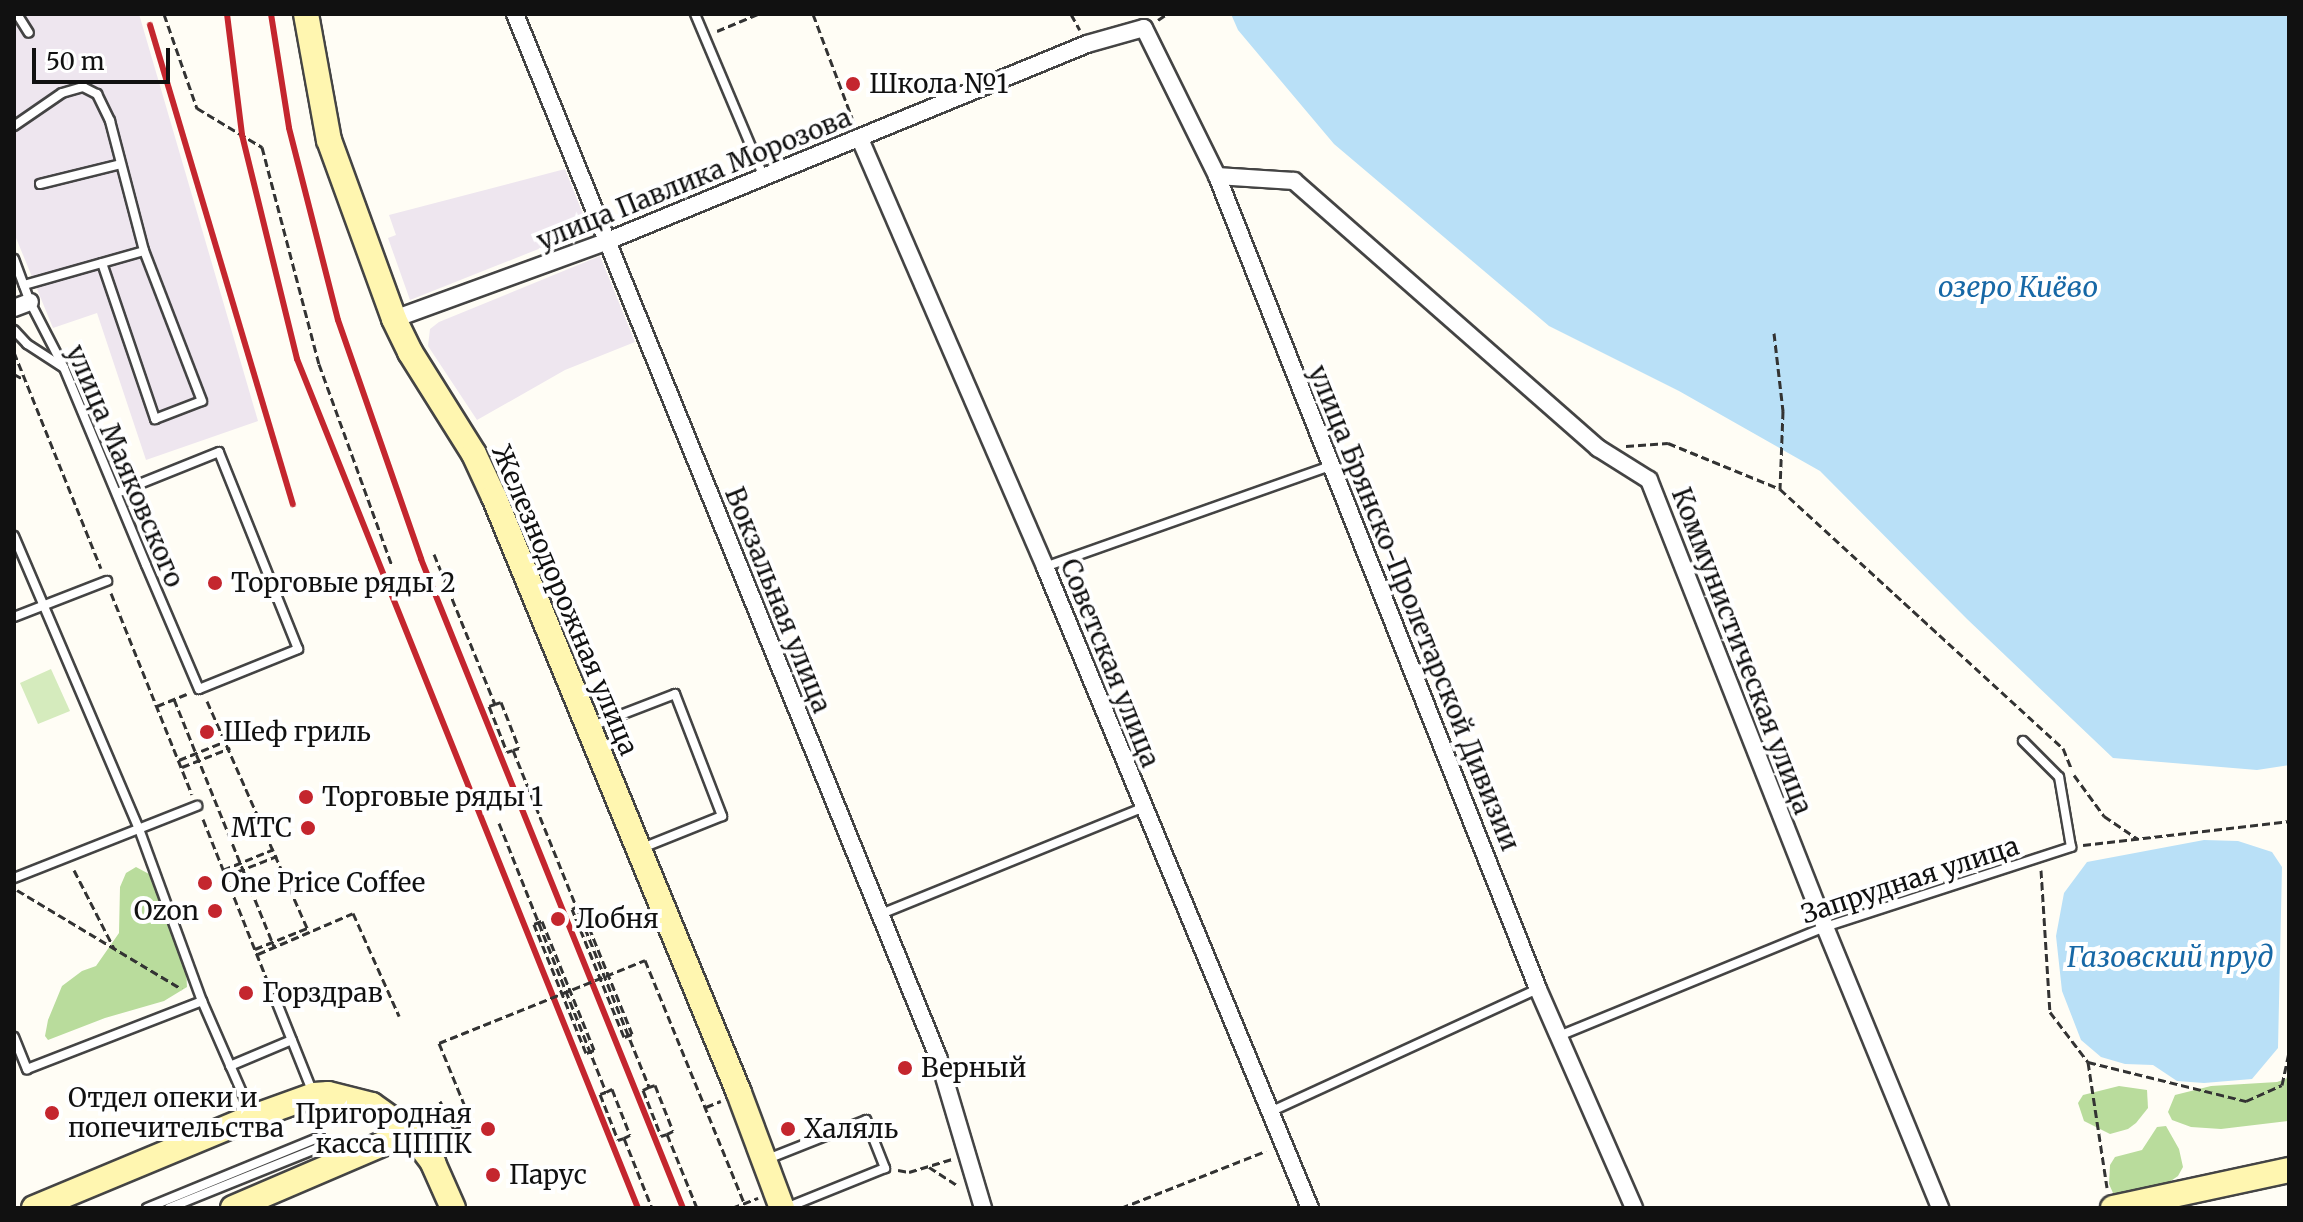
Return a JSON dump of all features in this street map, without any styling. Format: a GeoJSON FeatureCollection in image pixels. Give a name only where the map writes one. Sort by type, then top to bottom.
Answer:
{"type":"FeatureCollection","features":[{"type":"Feature","properties":{"kind":"street","name":"Железнодорожная улица"},"geometry":{"type":"LineString","coordinates":[[306,14],[329,140],[394,319],[410,352],[474,454],[589,727],[784,1208]]}},
{"type":"Feature","properties":{"kind":"street","name":"Вокзальная улица"},"geometry":{"type":"LineString","coordinates":[[515,14],[938,1057],[982,1205]]}},
{"type":"Feature","properties":{"kind":"street","name":"улица Павлика Морозова"},"geometry":{"type":"LineString","coordinates":[[394,319],[605,242],[764,177],[858,134],[1087,44],[1144,28]]}},
{"type":"Feature","properties":{"kind":"street","name":"улица Брянско-Пролетарской Дивизии"},"geometry":{"type":"LineString","coordinates":[[1144,28],[1217,176],[1538,989],[1634,1208]]}},
{"type":"Feature","properties":{"kind":"street","name":"Советская улица"},"geometry":{"type":"LineString","coordinates":[[858,134],[1045,567],[1310,1208]]}},
{"type":"Feature","properties":{"kind":"street","name":"Коммунистическая улица"},"geometry":{"type":"LineString","coordinates":[[1217,176],[1294,181],[1598,448],[1649,480],[1825,927],[1940,1208]]}},
{"type":"Feature","properties":{"kind":"street"},"geometry":{"type":"LineString","coordinates":[[34,1208],[253,1117],[314,1095],[343,1096],[372,1105],[410,1132],[433,1163],[453,1208]]}},
{"type":"Feature","properties":{"kind":"street"},"geometry":{"type":"LineString","coordinates":[[233,1208],[410,1132]]}},
{"type":"Feature","properties":{"kind":"street"},"geometry":{"type":"LineString","coordinates":[[2110,1201],[2289,1170]]}},
{"type":"Feature","properties":{"kind":"lane"},"geometry":{"type":"LineString","coordinates":[[17,14],[29,33]]}},
{"type":"Feature","properties":{"kind":"lane"},"geometry":{"type":"LineString","coordinates":[[695,14],[764,177]]}},
{"type":"Feature","properties":{"kind":"lane"},"geometry":{"type":"LineString","coordinates":[[14,126],[62,93],[83,87],[97,94],[110,121],[144,251],[202,401],[155,419],[102,263]]}},
{"type":"Feature","properties":{"kind":"lane"},"geometry":{"type":"LineString","coordinates":[[40,184],[121,164]]}},
{"type":"Feature","properties":{"kind":"lane"},"geometry":{"type":"LineString","coordinates":[[24,285],[144,251]]}},
{"type":"Feature","properties":{"kind":"lane","name":"улица Маяковского"},"geometry":{"type":"LineString","coordinates":[[14,259],[24,285],[22,305],[64,368],[199,689]]}},
{"type":"Feature","properties":{"kind":"lane"},"geometry":{"type":"LineString","coordinates":[[14,330],[27,344],[64,368]]}},
{"type":"Feature","properties":{"kind":"lane"},"geometry":{"type":"LineString","coordinates":[[117,493],[219,452],[298,649],[199,689]]}},
{"type":"Feature","properties":{"kind":"lane"},"geometry":{"type":"LineString","coordinates":[[1045,567],[1332,466]]}},
{"type":"Feature","properties":{"kind":"lane"},"geometry":{"type":"LineString","coordinates":[[14,536],[139,829],[202,1001],[253,1117]]}},
{"type":"Feature","properties":{"kind":"lane"},"geometry":{"type":"LineString","coordinates":[[14,617],[107,581]]}},
{"type":"Feature","properties":{"kind":"lane"},"geometry":{"type":"LineString","coordinates":[[589,727],[675,694],[722,816],[637,849]]}},
{"type":"Feature","properties":{"kind":"lane"},"geometry":{"type":"LineString","coordinates":[[2023,741],[2059,777],[2071,847]]}},
{"type":"Feature","properties":{"kind":"lane"},"geometry":{"type":"LineString","coordinates":[[14,878],[197,806]]}},
{"type":"Feature","properties":{"kind":"lane"},"geometry":{"type":"LineString","coordinates":[[881,914],[1144,807]]}},
{"type":"Feature","properties":{"kind":"lane","name":"Запрудная улица"},"geometry":{"type":"LineString","coordinates":[[1559,1036],[1825,927],[2071,847]]}},
{"type":"Feature","properties":{"kind":"lane"},"geometry":{"type":"LineString","coordinates":[[1269,1112],[1538,989]]}},
{"type":"Feature","properties":{"kind":"lane"},"geometry":{"type":"LineString","coordinates":[[275,998],[314,1095]]}},
{"type":"Feature","properties":{"kind":"lane"},"geometry":{"type":"LineString","coordinates":[[14,1037],[27,1069],[202,1001]]}},
{"type":"Feature","properties":{"kind":"lane"},"geometry":{"type":"LineString","coordinates":[[230,1066],[292,1040]]}},
{"type":"Feature","properties":{"kind":"lane"},"geometry":{"type":"LineString","coordinates":[[765,1161],[866,1120],[885,1168],[784,1208]]}},
{"type":"Feature","properties":{"kind":"lane"},"geometry":{"type":"LineString","coordinates":[[147,1208],[320,1137],[323,1146],[169,1208]]}},
{"type":"Feature","properties":{"kind":"path"},"geometry":{"type":"LineString","coordinates":[[164,14],[197,108],[262,147],[319,364],[392,566]]}},
{"type":"Feature","properties":{"kind":"path"},"geometry":{"type":"LineString","coordinates":[[704,36],[758,14]]}},
{"type":"Feature","properties":{"kind":"path"},"geometry":{"type":"LineString","coordinates":[[813,14],[858,134]]}},
{"type":"Feature","properties":{"kind":"path"},"geometry":{"type":"LineString","coordinates":[[1774,333],[1783,411],[1780,489]]}},
{"type":"Feature","properties":{"kind":"path"},"geometry":{"type":"LineString","coordinates":[[14,352],[275,998]]}},
{"type":"Feature","properties":{"kind":"path"},"geometry":{"type":"LineString","coordinates":[[14,374],[25,380]]}},
{"type":"Feature","properties":{"kind":"path"},"geometry":{"type":"LineString","coordinates":[[1598,448],[1668,443],[1780,489],[2063,748],[2075,778],[2104,816],[2138,839]]}},
{"type":"Feature","properties":{"kind":"path"},"geometry":{"type":"LineString","coordinates":[[434,554],[495,704]]}},
{"type":"Feature","properties":{"kind":"path"},"geometry":{"type":"LineString","coordinates":[[157,706],[199,689],[230,748],[308,930]]}},
{"type":"Feature","properties":{"kind":"path"},"geometry":{"type":"LineString","coordinates":[[174,699],[274,947]]}},
{"type":"Feature","properties":{"kind":"path"},"geometry":{"type":"LineString","coordinates":[[501,702],[519,748],[507,752],[489,706],[495,704],[501,702]]}},
{"type":"Feature","properties":{"kind":"path"},"geometry":{"type":"LineString","coordinates":[[179,760],[226,741]]}},
{"type":"Feature","properties":{"kind":"path"},"geometry":{"type":"LineString","coordinates":[[182,767],[230,748]]}},
{"type":"Feature","properties":{"kind":"path"},"geometry":{"type":"LineString","coordinates":[[513,750],[649,1087]]}},
{"type":"Feature","properties":{"kind":"path"},"geometry":{"type":"LineString","coordinates":[[2071,847],[2289,821]]}},
{"type":"Feature","properties":{"kind":"path"},"geometry":{"type":"LineString","coordinates":[[499,823],[606,1092]]}},
{"type":"Feature","properties":{"kind":"path"},"geometry":{"type":"LineString","coordinates":[[223,870],[274,849]]}},
{"type":"Feature","properties":{"kind":"path"},"geometry":{"type":"LineString","coordinates":[[226,876],[277,856]]}},
{"type":"Feature","properties":{"kind":"path"},"geometry":{"type":"LineString","coordinates":[[67,857],[114,948]]}},
{"type":"Feature","properties":{"kind":"path"},"geometry":{"type":"LineString","coordinates":[[2040,858],[2050,1012],[2088,1062],[2110,1201]]}},
{"type":"Feature","properties":{"kind":"path"},"geometry":{"type":"LineString","coordinates":[[14,888],[202,1001]]}},
{"type":"Feature","properties":{"kind":"path"},"geometry":{"type":"LineString","coordinates":[[580,905],[632,1034],[628,1036],[624,1037],[572,909],[580,905]]}},
{"type":"Feature","properties":{"kind":"path"},"geometry":{"type":"LineString","coordinates":[[255,949],[353,913],[399,1016]]}},
{"type":"Feature","properties":{"kind":"path"},"geometry":{"type":"LineString","coordinates":[[542,921],[594,1050],[586,1053],[534,924],[538,922],[542,921]]}},
{"type":"Feature","properties":{"kind":"path"},"geometry":{"type":"LineString","coordinates":[[257,954],[308,930]]}},
{"type":"Feature","properties":{"kind":"path"},"geometry":{"type":"LineString","coordinates":[[443,1141],[440,1134],[471,1121],[439,1043],[645,960],[744,1203]]}},
{"type":"Feature","properties":{"kind":"path"},"geometry":{"type":"LineString","coordinates":[[2088,1062],[2246,1101],[2282,1085],[2289,1052]]}},
{"type":"Feature","properties":{"kind":"path"},"geometry":{"type":"LineString","coordinates":[[655,1085],[673,1131],[667,1134],[661,1136],[643,1090],[655,1085]]}},
{"type":"Feature","properties":{"kind":"path"},"geometry":{"type":"LineString","coordinates":[[612,1089],[630,1135],[624,1138],[618,1140],[600,1094],[612,1089]]}},
{"type":"Feature","properties":{"kind":"path"},"geometry":{"type":"LineString","coordinates":[[440,1101],[457,1136]]}},
{"type":"Feature","properties":{"kind":"path"},"geometry":{"type":"LineString","coordinates":[[667,1134],[697,1208]]}},
{"type":"Feature","properties":{"kind":"path"},"geometry":{"type":"LineString","coordinates":[[624,1138],[652,1208]]}},
{"type":"Feature","properties":{"kind":"path"},"geometry":{"type":"LineString","coordinates":[[1121,1208],[1266,1151]]}},
{"type":"Feature","properties":{"kind":"path"},"geometry":{"type":"LineString","coordinates":[[885,1168],[909,1172],[967,1154]]}},
{"type":"Feature","properties":{"kind":"path"},"geometry":{"type":"LineString","coordinates":[[929,1167],[982,1205]]}},
{"type":"Feature","properties":{"kind":"path"},"geometry":{"type":"LineString","coordinates":[[732,1208],[738,1206]]}},
{"type":"Feature","properties":{"kind":"shaded area"},"geometry":{"type":"Polygon","coordinates":[[[14,14],[139,14],[258,421],[146,460],[97,313],[53,328],[14,233],[14,14]]]}},
{"type":"Feature","properties":{"kind":"shaded area"},"geometry":{"type":"Polygon","coordinates":[[[565,169],[589,229],[410,300],[388,238],[396,235],[389,215],[565,169]]]}},
{"type":"Feature","properties":{"kind":"shaded area"},"geometry":{"type":"Polygon","coordinates":[[[600,256],[635,342],[565,370],[477,420],[428,346],[430,329],[439,322],[600,256]]]}},
{"type":"Feature","properties":{"kind":"green space"},"geometry":{"type":"Polygon","coordinates":[[[51,669],[70,711],[38,724],[20,683],[51,669]]]}},
{"type":"Feature","properties":{"kind":"green space"},"geometry":{"type":"Polygon","coordinates":[[[136,867],[149,874],[186,969],[187,987],[164,1001],[105,1018],[48,1040],[45,1036],[48,1020],[62,986],[82,971],[96,966],[119,933],[120,887],[126,873],[136,867]]]}},
{"type":"Feature","properties":{"kind":"green space"},"geometry":{"type":"Polygon","coordinates":[[[2289,1073],[2289,1121],[2221,1129],[2191,1127],[2172,1120],[2168,1112],[2175,1095],[2211,1086],[2277,1082],[2286,1079],[2289,1073]]]}},
{"type":"Feature","properties":{"kind":"green space"},"geometry":{"type":"Polygon","coordinates":[[[2119,1086],[2147,1090],[2148,1108],[2136,1123],[2128,1129],[2110,1134],[2084,1121],[2078,1103],[2083,1095],[2119,1086]]]}},
{"type":"Feature","properties":{"kind":"green space"},"geometry":{"type":"Polygon","coordinates":[[[2166,1126],[2179,1149],[2183,1167],[2178,1176],[2162,1187],[2113,1193],[2109,1184],[2110,1165],[2115,1157],[2142,1150],[2157,1127],[2166,1126]]]}},
{"type":"Feature","properties":{"kind":"water","name":"озеро Киёво"},"geometry":{"type":"Polygon","coordinates":[[[1231,14],[2289,14],[2289,765],[2257,770],[2113,758],[1967,619],[1820,471],[1679,391],[1549,326],[1334,144],[1238,30],[1231,14]]]}},
{"type":"Feature","properties":{"kind":"water","name":"Газовский пруд"},"geometry":{"type":"Polygon","coordinates":[[[2204,840],[2238,841],[2272,852],[2282,867],[2278,1048],[2252,1079],[2204,1083],[2177,1081],[2153,1065],[2125,1064],[2101,1057],[2081,1040],[2062,991],[2056,936],[2064,893],[2087,862],[2204,840]]]}},
{"type":"Feature","properties":{"kind":"railway"},"geometry":{"type":"LineString","coordinates":[[227,14],[242,135],[297,359],[638,1208]]}},
{"type":"Feature","properties":{"kind":"railway"},"geometry":{"type":"LineString","coordinates":[[271,14],[289,128],[338,320],[421,559],[683,1208]]}},
{"type":"Feature","properties":{"kind":"railway"},"geometry":{"type":"LineString","coordinates":[[150,25],[293,504]]}},
{"type":"Feature","properties":{"kind":"place","name":"Школа №1"},"geometry":{"type":"Point","coordinates":[853,84]}},
{"type":"Feature","properties":{"kind":"place","name":"Торговые ряды 2"},"geometry":{"type":"Point","coordinates":[215,583]}},
{"type":"Feature","properties":{"kind":"place","name":"Шеф гриль"},"geometry":{"type":"Point","coordinates":[207,732]}},
{"type":"Feature","properties":{"kind":"place","name":"Торговые ряды 1"},"geometry":{"type":"Point","coordinates":[306,797]}},
{"type":"Feature","properties":{"kind":"place","name":"МТС"},"geometry":{"type":"Point","coordinates":[308,828]}},
{"type":"Feature","properties":{"kind":"place","name":"One Price Coffee"},"geometry":{"type":"Point","coordinates":[205,883]}},
{"type":"Feature","properties":{"kind":"place","name":"Ozon"},"geometry":{"type":"Point","coordinates":[215,911]}},
{"type":"Feature","properties":{"kind":"place","name":"Лобня"},"geometry":{"type":"Point","coordinates":[558,919]}},
{"type":"Feature","properties":{"kind":"place","name":"Горздрав"},"geometry":{"type":"Point","coordinates":[246,993]}},
{"type":"Feature","properties":{"kind":"place","name":"Верный"},"geometry":{"type":"Point","coordinates":[905,1068]}},
{"type":"Feature","properties":{"kind":"place","name":"Отдел опеки и попечительства"},"geometry":{"type":"Point","coordinates":[52,1113]}},
{"type":"Feature","properties":{"kind":"place","name":"Пригородная касса ЦППК"},"geometry":{"type":"Point","coordinates":[488,1129]}},
{"type":"Feature","properties":{"kind":"place","name":"Халяль"},"geometry":{"type":"Point","coordinates":[788,1129]}},
{"type":"Feature","properties":{"kind":"place","name":"Парус"},"geometry":{"type":"Point","coordinates":[493,1175]}}]}
